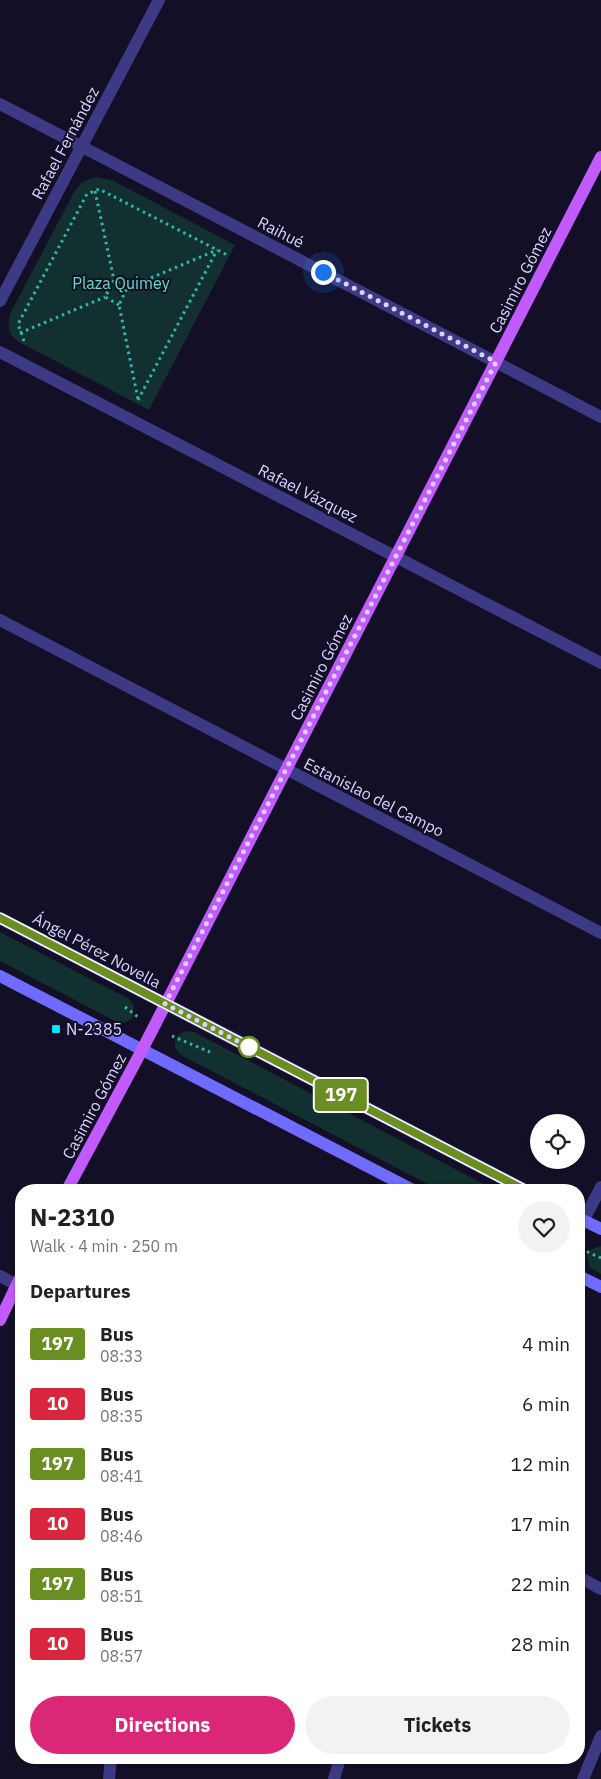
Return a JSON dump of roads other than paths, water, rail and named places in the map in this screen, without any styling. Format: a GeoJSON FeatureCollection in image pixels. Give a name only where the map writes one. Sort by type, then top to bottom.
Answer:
{"type":"FeatureCollection","features":[{"type":"Feature","properties":{"kind":"main road","name":"Casimiro Gómez"},"geometry":{"type":"LineString","coordinates":[[70,1184],[142,1050],[496,362],[597,173],[601,157]]}},
{"type":"Feature","properties":{"kind":"main road","name":"Ángel Pérez Novella"},"geometry":{"type":"LineString","coordinates":[[0,918],[513,1184]]}},
{"type":"Feature","properties":{"kind":"main road"},"geometry":{"type":"LineString","coordinates":[[0,976],[401,1184]]}},
{"type":"Feature","properties":{"kind":"main road"},"geometry":{"type":"LineString","coordinates":[[585,1224],[601,1230]]}},
{"type":"Feature","properties":{"kind":"main road"},"geometry":{"type":"LineString","coordinates":[[585,1279],[601,1287]]}},
{"type":"Feature","properties":{"kind":"main road"},"geometry":{"type":"LineString","coordinates":[[0,1320],[15,1292]]}},
{"type":"Feature","properties":{"kind":"street","name":"Rafael Fernández"},"geometry":{"type":"LineString","coordinates":[[0,302],[159,0]]}},
{"type":"Feature","properties":{"kind":"street","name":"Raihué"},"geometry":{"type":"LineString","coordinates":[[0,104],[601,417]]}},
{"type":"Feature","properties":{"kind":"street","name":"Rafael Vázquez"},"geometry":{"type":"LineString","coordinates":[[0,352],[601,663]]}},
{"type":"Feature","properties":{"kind":"street","name":"Estanislao del Campo"},"geometry":{"type":"LineString","coordinates":[[0,620],[601,933]]}},
{"type":"Feature","properties":{"kind":"street"},"geometry":{"type":"LineString","coordinates":[[585,1214],[601,1187]]}},
{"type":"Feature","properties":{"kind":"street"},"geometry":{"type":"LineString","coordinates":[[0,1276],[15,1281]]}},
{"type":"Feature","properties":{"kind":"street"},"geometry":{"type":"LineString","coordinates":[[585,1580],[601,1589]]}},
{"type":"Feature","properties":{"kind":"street"},"geometry":{"type":"LineString","coordinates":[[583,1779],[601,1736]]}},
{"type":"Feature","properties":{"kind":"street"},"geometry":{"type":"LineString","coordinates":[[109,1779],[110,1764]]}},
{"type":"Feature","properties":{"kind":"street"},"geometry":{"type":"LineString","coordinates":[[334,1779],[338,1764]]}},
{"type":"Feature","properties":{"kind":"place","name":"N-2385"},"geometry":{"type":"Point","coordinates":[56,1029]}},
{"type":"Feature","properties":{"kind":"park label","name":"Plaza Quimey"},"geometry":{"type":"Point","coordinates":[121,283]}}]}
